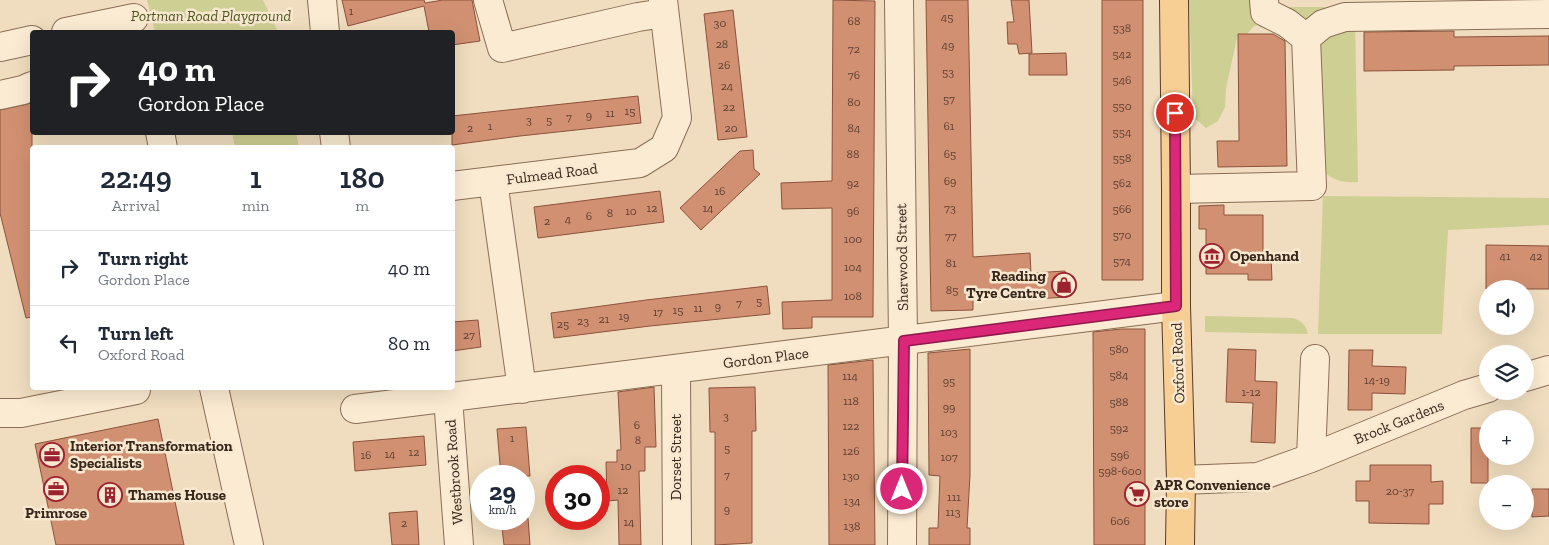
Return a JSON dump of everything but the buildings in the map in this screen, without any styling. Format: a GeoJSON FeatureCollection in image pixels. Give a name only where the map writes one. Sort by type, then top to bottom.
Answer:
{"type":"FeatureCollection","features":[{"type":"Feature","properties":{"kind":"main road","name":"Oxford Road"},"geometry":{"type":"LineString","coordinates":[[1174,0],[1176,306],[1181,480],[1180,545]]}},
{"type":"Feature","properties":{"kind":"street"},"geometry":{"type":"LineString","coordinates":[[322,0],[325,30]]}},
{"type":"Feature","properties":{"kind":"street"},"geometry":{"type":"LineString","coordinates":[[488,0],[502,48],[638,17],[663,7]]}},
{"type":"Feature","properties":{"kind":"street","name":"Sherwood Street"},"geometry":{"type":"LineString","coordinates":[[899,0],[904,341],[902,545]]}},
{"type":"Feature","properties":{"kind":"street"},"geometry":{"type":"LineString","coordinates":[[1176,189],[1312,186],[1306,38],[1287,23],[1265,12],[1264,0]]}},
{"type":"Feature","properties":{"kind":"street","name":"Fulmead Road"},"geometry":{"type":"LineString","coordinates":[[522,389],[493,181],[640,163],[664,148],[677,118],[663,7]]}},
{"type":"Feature","properties":{"kind":"street"},"geometry":{"type":"LineString","coordinates":[[1306,38],[1323,24],[1345,16],[1450,8],[1549,14]]}},
{"type":"Feature","properties":{"kind":"street"},"geometry":{"type":"LineString","coordinates":[[75,30],[134,17]]}},
{"type":"Feature","properties":{"kind":"street"},"geometry":{"type":"LineString","coordinates":[[0,47],[30,40]]}},
{"type":"Feature","properties":{"kind":"street"},"geometry":{"type":"LineString","coordinates":[[0,95],[30,87]]}},
{"type":"Feature","properties":{"kind":"street"},"geometry":{"type":"LineString","coordinates":[[455,186],[493,181]]}},
{"type":"Feature","properties":{"kind":"street","name":"Gordon Place"},"geometry":{"type":"LineString","coordinates":[[355,409],[1176,306]]}},
{"type":"Feature","properties":{"kind":"street"},"geometry":{"type":"LineString","coordinates":[[1311,458],[1315,359]]}},
{"type":"Feature","properties":{"kind":"street","name":"Dorset Street"},"geometry":{"type":"LineString","coordinates":[[676,369],[676,545]]}},
{"type":"Feature","properties":{"kind":"street"},"geometry":{"type":"LineString","coordinates":[[1534,374],[1549,370]]}},
{"type":"Feature","properties":{"kind":"street"},"geometry":{"type":"LineString","coordinates":[[0,413],[21,413],[136,390]]}},
{"type":"Feature","properties":{"kind":"street"},"geometry":{"type":"LineString","coordinates":[[214,390],[248,545]]}},
{"type":"Feature","properties":{"kind":"street","name":"Brock Gardens"},"geometry":{"type":"LineString","coordinates":[[1181,480],[1258,477],[1311,458],[1464,395],[1479,391]]}},
{"type":"Feature","properties":{"kind":"street","name":"Westbrook Road"},"geometry":{"type":"LineString","coordinates":[[448,398],[459,545]]}},
{"type":"Feature","properties":{"kind":"green space","name":"Portman Road Playground"},"geometry":{"type":"Polygon","coordinates":[[[147,0],[263,0],[277,30],[154,30],[147,0]]]}},
{"type":"Feature","properties":{"kind":"green space"},"geometry":{"type":"Polygon","coordinates":[[[1189,0],[1271,0],[1271,7],[1325,7],[1324,29],[1289,17],[1254,26],[1247,34],[1238,34],[1226,88],[1225,107],[1218,121],[1206,128],[1193,117],[1189,0]]]}},
{"type":"Feature","properties":{"kind":"green space"},"geometry":{"type":"Polygon","coordinates":[[[1355,21],[1358,182],[1349,182],[1336,180],[1325,173],[1319,43],[1355,21]]]}},
{"type":"Feature","properties":{"kind":"green space"},"geometry":{"type":"Polygon","coordinates":[[[232,135],[296,135],[299,145],[235,145],[232,135]]]}},
{"type":"Feature","properties":{"kind":"green space"},"geometry":{"type":"Polygon","coordinates":[[[1323,196],[1549,198],[1549,225],[1448,230],[1442,334],[1318,334],[1323,196]]]}},
{"type":"Feature","properties":{"kind":"green space"},"geometry":{"type":"Polygon","coordinates":[[[1205,316],[1293,318],[1303,324],[1308,334],[1205,332],[1205,316]]]}},
{"type":"Feature","properties":{"kind":"place","name":"Openhand"},"geometry":{"type":"Point","coordinates":[1212,256]}},
{"type":"Feature","properties":{"kind":"place","name":"Reading Tyre Centre"},"geometry":{"type":"Point","coordinates":[1064,285]}},
{"type":"Feature","properties":{"kind":"place","name":"Interior Transformation Specialists"},"geometry":{"type":"Point","coordinates":[52,455]}},
{"type":"Feature","properties":{"kind":"place","name":"Primrose"},"geometry":{"type":"Point","coordinates":[56,489]}},
{"type":"Feature","properties":{"kind":"place","name":"APR Convenience store"},"geometry":{"type":"Point","coordinates":[1137,494]}},
{"type":"Feature","properties":{"kind":"place","name":"Thames House"},"geometry":{"type":"Point","coordinates":[110,495]}},
{"type":"Feature","properties":{"kind":"route"},"geometry":{"type":"LineString","coordinates":[[902,489],[904,341],[1176,306],[1175,113]]}}]}
